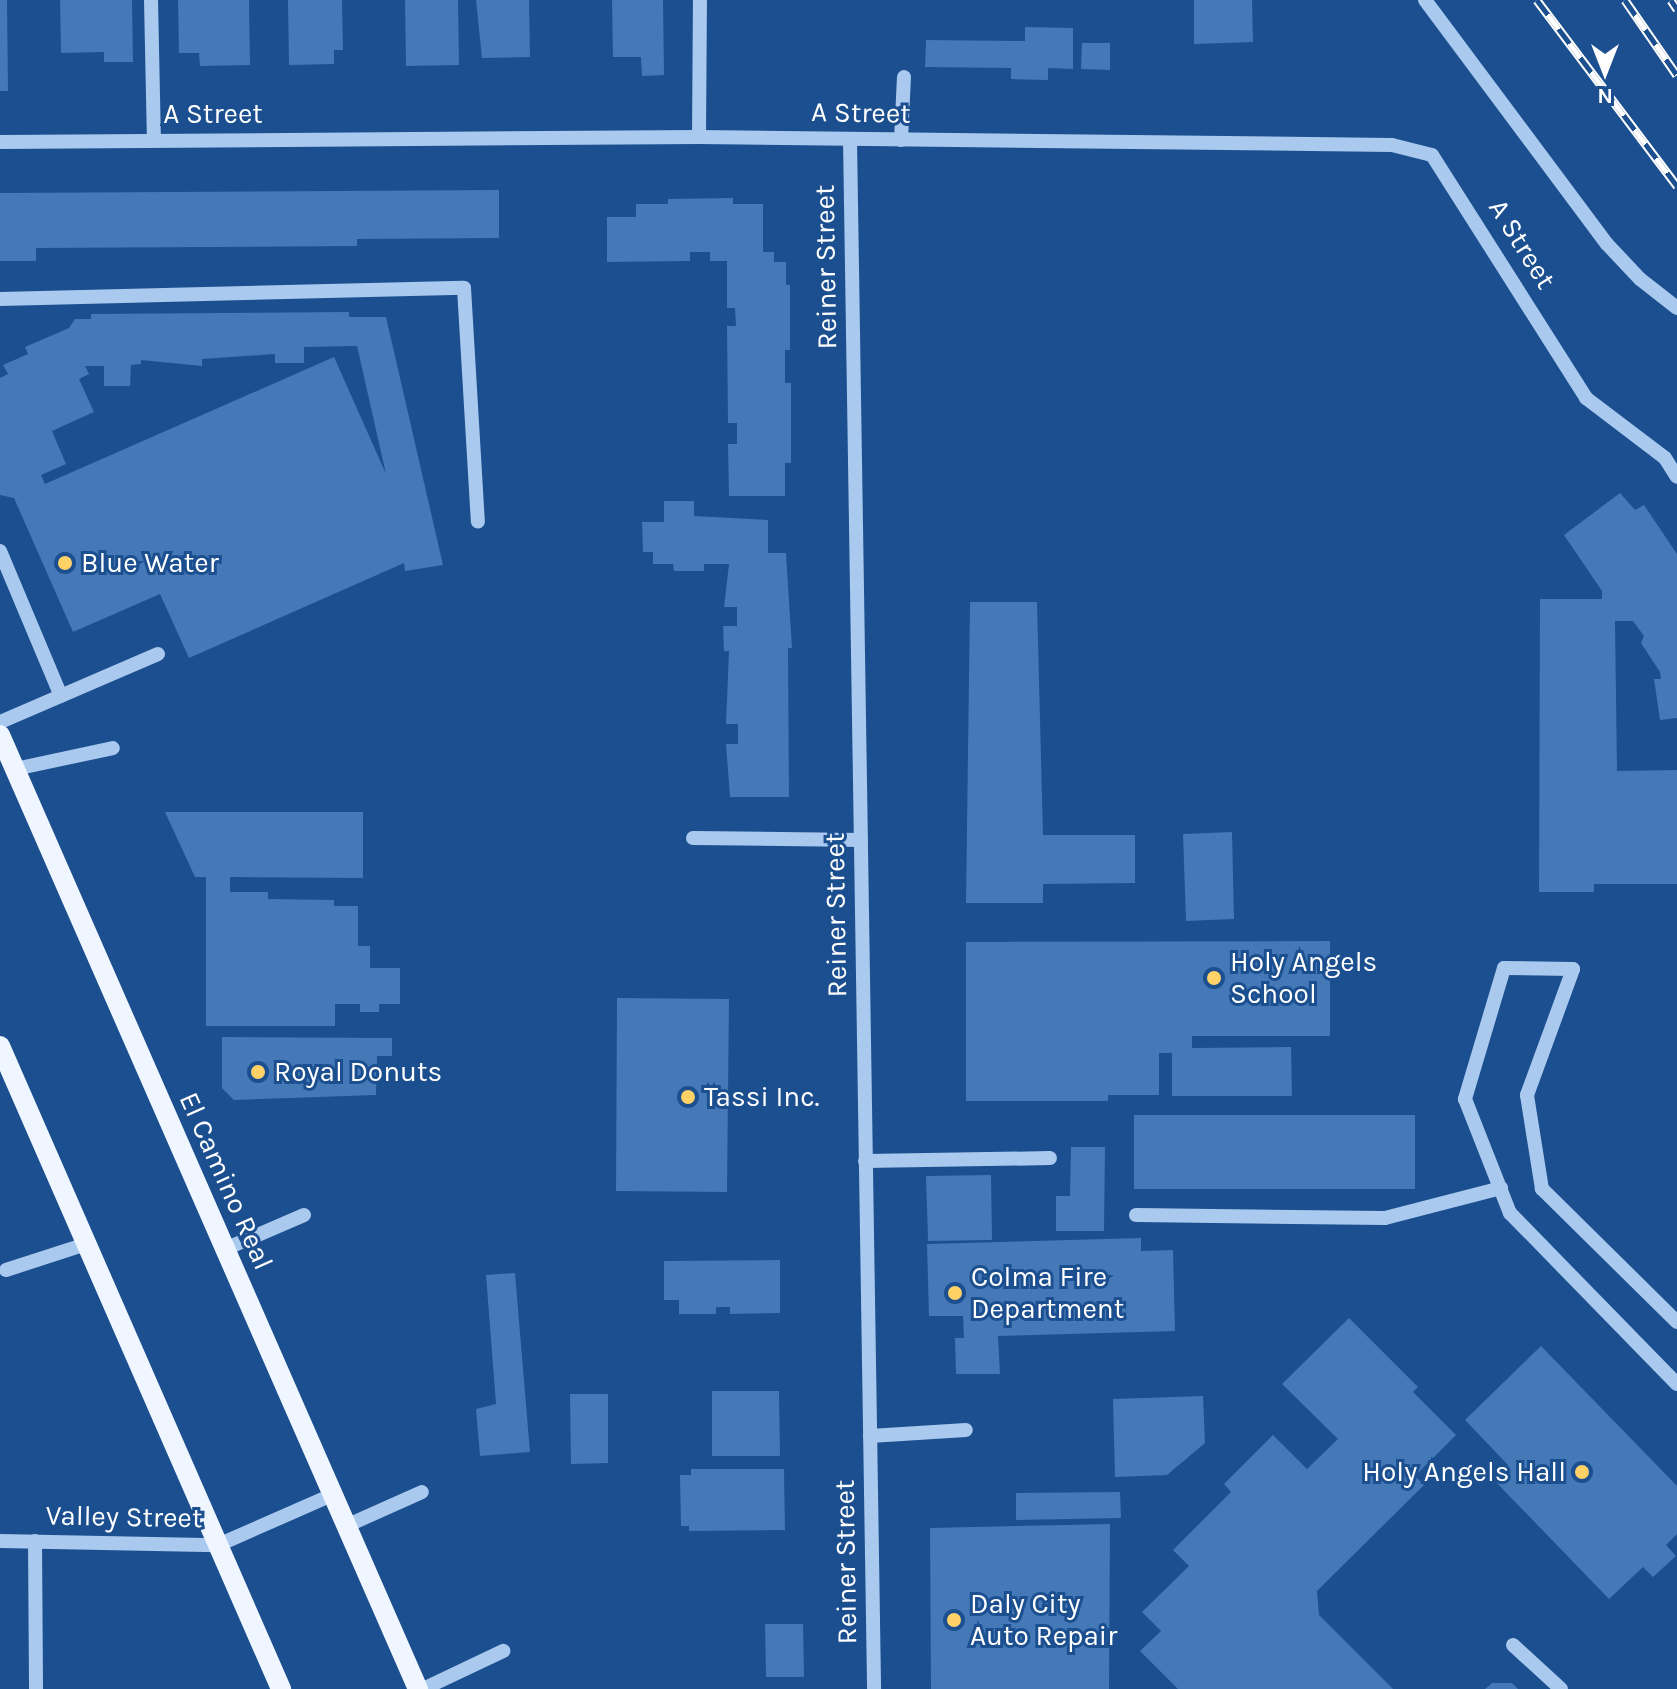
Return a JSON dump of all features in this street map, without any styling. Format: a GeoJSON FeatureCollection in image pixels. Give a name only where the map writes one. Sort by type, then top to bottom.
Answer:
{"type":"FeatureCollection","features":[{"type":"Feature","properties":{"kind":"main road","name":"El Camino Real"},"geometry":{"type":"LineString","coordinates":[[0,735],[420,1689]]}},
{"type":"Feature","properties":{"kind":"main road"},"geometry":{"type":"LineString","coordinates":[[0,1046],[281,1689]]}},
{"type":"Feature","properties":{"kind":"street"},"geometry":{"type":"LineString","coordinates":[[151,0],[154,140]]}},
{"type":"Feature","properties":{"kind":"street"},"geometry":{"type":"LineString","coordinates":[[699,137],[700,0]]}},
{"type":"Feature","properties":{"kind":"street"},"geometry":{"type":"LineString","coordinates":[[1425,0],[1607,244],[1677,308]]}},
{"type":"Feature","properties":{"kind":"street"},"geometry":{"type":"LineString","coordinates":[[901,140],[904,77]]}},
{"type":"Feature","properties":{"kind":"street","name":"A Street"},"geometry":{"type":"LineString","coordinates":[[0,142],[699,137],[1392,145],[1432,155],[1586,398],[1665,458],[1677,477]]}},
{"type":"Feature","properties":{"kind":"street","name":"Reiner Street"},"geometry":{"type":"LineString","coordinates":[[850,139],[874,1689]]}},
{"type":"Feature","properties":{"kind":"street"},"geometry":{"type":"LineString","coordinates":[[0,299],[464,288],[478,522]]}},
{"type":"Feature","properties":{"kind":"street"},"geometry":{"type":"LineString","coordinates":[[0,551],[61,696]]}},
{"type":"Feature","properties":{"kind":"street"},"geometry":{"type":"LineString","coordinates":[[0,722],[158,654]]}},
{"type":"Feature","properties":{"kind":"street"},"geometry":{"type":"LineString","coordinates":[[15,769],[113,748]]}},
{"type":"Feature","properties":{"kind":"street"},"geometry":{"type":"LineString","coordinates":[[693,838],[861,840]]}},
{"type":"Feature","properties":{"kind":"street"},"geometry":{"type":"LineString","coordinates":[[1677,1322],[1542,1189],[1527,1095],[1573,969],[1504,968],[1465,1099],[1510,1213],[1677,1384]]}},
{"type":"Feature","properties":{"kind":"street"},"geometry":{"type":"LineString","coordinates":[[865,1161],[1050,1158]]}},
{"type":"Feature","properties":{"kind":"street"},"geometry":{"type":"LineString","coordinates":[[1136,1215],[1385,1218],[1501,1188]]}},
{"type":"Feature","properties":{"kind":"street"},"geometry":{"type":"LineString","coordinates":[[225,1249],[304,1215]]}},
{"type":"Feature","properties":{"kind":"street"},"geometry":{"type":"LineString","coordinates":[[6,1270],[86,1244]]}},
{"type":"Feature","properties":{"kind":"street"},"geometry":{"type":"LineString","coordinates":[[870,1436],[966,1430]]}},
{"type":"Feature","properties":{"kind":"street"},"geometry":{"type":"LineString","coordinates":[[346,1526],[422,1492]]}},
{"type":"Feature","properties":{"kind":"street","name":"Valley Street"},"geometry":{"type":"LineString","coordinates":[[0,1541],[218,1545],[332,1495]]}},
{"type":"Feature","properties":{"kind":"street"},"geometry":{"type":"LineString","coordinates":[[35,1541],[36,1689]]}},
{"type":"Feature","properties":{"kind":"street"},"geometry":{"type":"LineString","coordinates":[[1513,1645],[1561,1689]]}},
{"type":"Feature","properties":{"kind":"street"},"geometry":{"type":"LineString","coordinates":[[420,1689],[503,1651]]}},
{"type":"Feature","properties":{"kind":"building"},"geometry":{"type":"Polygon","coordinates":[[[0,0],[7,0],[8,91],[0,91],[0,0]]]}},
{"type":"Feature","properties":{"kind":"building"},"geometry":{"type":"Polygon","coordinates":[[[60,0],[132,0],[133,62],[104,62],[104,52],[61,53],[60,0]]]}},
{"type":"Feature","properties":{"kind":"building"},"geometry":{"type":"Polygon","coordinates":[[[178,0],[249,0],[250,65],[200,66],[199,53],[179,53],[178,0]]]}},
{"type":"Feature","properties":{"kind":"building"},"geometry":{"type":"Polygon","coordinates":[[[288,0],[342,0],[343,50],[334,50],[334,64],[289,65],[288,0]]]}},
{"type":"Feature","properties":{"kind":"building"},"geometry":{"type":"Polygon","coordinates":[[[405,0],[458,0],[459,65],[406,66],[405,0]]]}},
{"type":"Feature","properties":{"kind":"building"},"geometry":{"type":"Polygon","coordinates":[[[476,0],[529,0],[530,57],[482,58],[476,0]]]}},
{"type":"Feature","properties":{"kind":"building"},"geometry":{"type":"Polygon","coordinates":[[[612,0],[663,0],[664,75],[642,76],[641,57],[613,57],[612,0]]]}},
{"type":"Feature","properties":{"kind":"building"},"geometry":{"type":"Polygon","coordinates":[[[1194,0],[1252,0],[1253,42],[1194,44],[1194,0]]]}},
{"type":"Feature","properties":{"kind":"building"},"geometry":{"type":"Polygon","coordinates":[[[1025,27],[1073,28],[1073,69],[1048,68],[1048,80],[1011,79],[1011,68],[925,67],[926,40],[1025,41],[1025,27]]]}},
{"type":"Feature","properties":{"kind":"building"},"geometry":{"type":"Polygon","coordinates":[[[1082,43],[1110,43],[1110,70],[1081,69],[1082,43]]]}},
{"type":"Feature","properties":{"kind":"building"},"geometry":{"type":"Polygon","coordinates":[[[499,190],[499,238],[357,239],[357,246],[36,248],[36,261],[0,261],[0,193],[499,190]]]}},
{"type":"Feature","properties":{"kind":"building"},"geometry":{"type":"Polygon","coordinates":[[[733,198],[733,204],[763,204],[763,252],[774,252],[774,262],[786,262],[786,285],[790,285],[790,350],[785,350],[785,383],[791,383],[791,463],[785,463],[785,496],[729,496],[728,444],[737,444],[737,423],[728,423],[727,326],[736,326],[735,308],[727,308],[727,261],[710,261],[710,252],[690,252],[690,261],[607,262],[607,217],[636,217],[636,204],[668,204],[668,199],[733,198]]]}},
{"type":"Feature","properties":{"kind":"building"},"geometry":{"type":"Polygon","coordinates":[[[349,312],[349,317],[386,317],[443,565],[405,571],[404,563],[189,658],[160,594],[73,632],[14,498],[0,495],[0,378],[8,374],[3,365],[28,354],[25,347],[69,328],[75,319],[91,319],[91,314],[349,312]],[[357,346],[304,347],[304,363],[275,363],[275,354],[202,359],[202,366],[141,360],[141,364],[131,365],[130,386],[104,386],[104,366],[85,366],[89,374],[79,379],[94,412],[52,431],[66,464],[41,475],[45,484],[334,357],[386,474],[357,346]]]}},
{"type":"Feature","properties":{"kind":"building"},"geometry":{"type":"Polygon","coordinates":[[[1620,493],[1635,510],[1644,505],[1677,554],[1677,718],[1660,720],[1654,679],[1661,679],[1660,672],[1641,643],[1644,636],[1633,621],[1615,621],[1617,771],[1677,770],[1677,884],[1594,884],[1594,892],[1539,892],[1540,599],[1602,599],[1602,591],[1564,535],[1620,493]]]}},
{"type":"Feature","properties":{"kind":"building"},"geometry":{"type":"Polygon","coordinates":[[[664,501],[694,501],[694,516],[768,520],[768,553],[786,553],[792,648],[788,648],[789,797],[730,797],[726,744],[738,744],[738,724],[726,724],[729,651],[724,651],[723,626],[737,626],[737,607],[724,607],[729,564],[704,564],[704,571],[674,571],[673,564],[653,564],[653,552],[643,552],[642,522],[664,522],[664,501]]]}},
{"type":"Feature","properties":{"kind":"building"},"geometry":{"type":"Polygon","coordinates":[[[970,602],[1037,602],[1043,835],[1135,835],[1135,883],[1043,884],[1043,903],[966,903],[970,602]]]}},
{"type":"Feature","properties":{"kind":"building"},"geometry":{"type":"Polygon","coordinates":[[[165,812],[363,812],[363,878],[230,877],[230,892],[268,892],[268,899],[334,900],[334,906],[358,906],[358,946],[370,946],[370,968],[400,968],[400,1004],[379,1004],[379,1012],[360,1012],[360,1004],[335,1004],[335,1026],[206,1026],[206,877],[195,877],[165,812]]]}},
{"type":"Feature","properties":{"kind":"building"},"geometry":{"type":"Polygon","coordinates":[[[1232,832],[1234,919],[1186,921],[1183,834],[1232,832]]]}},
{"type":"Feature","properties":{"kind":"building"},"geometry":{"type":"Polygon","coordinates":[[[1330,941],[1330,1036],[1192,1036],[1192,1048],[1291,1047],[1292,1096],[1172,1096],[1172,1053],[1159,1053],[1159,1095],[1108,1095],[1108,1101],[966,1101],[966,942],[1330,941]]]}},
{"type":"Feature","properties":{"kind":"building"},"geometry":{"type":"Polygon","coordinates":[[[617,998],[729,999],[727,1192],[616,1191],[617,998]]]}},
{"type":"Feature","properties":{"kind":"building"},"geometry":{"type":"Polygon","coordinates":[[[222,1037],[392,1038],[392,1056],[377,1056],[376,1095],[234,1100],[222,1088],[222,1037]]]}},
{"type":"Feature","properties":{"kind":"building"},"geometry":{"type":"Polygon","coordinates":[[[1134,1115],[1415,1115],[1415,1189],[1134,1189],[1134,1115]]]}},
{"type":"Feature","properties":{"kind":"building"},"geometry":{"type":"Polygon","coordinates":[[[1071,1147],[1105,1147],[1104,1231],[1056,1231],[1056,1196],[1070,1196],[1071,1147]]]}},
{"type":"Feature","properties":{"kind":"building"},"geometry":{"type":"Polygon","coordinates":[[[991,1175],[992,1240],[928,1241],[926,1176],[991,1175]]]}},
{"type":"Feature","properties":{"kind":"building"},"geometry":{"type":"Polygon","coordinates":[[[1141,1238],[1141,1251],[1173,1250],[1175,1331],[998,1336],[1000,1374],[956,1374],[955,1338],[964,1338],[963,1316],[929,1316],[927,1244],[1141,1238]]]}},
{"type":"Feature","properties":{"kind":"building"},"geometry":{"type":"Polygon","coordinates":[[[780,1260],[780,1313],[730,1314],[730,1307],[716,1307],[716,1314],[679,1314],[679,1300],[664,1300],[664,1261],[780,1260]]]}},
{"type":"Feature","properties":{"kind":"building"},"geometry":{"type":"Polygon","coordinates":[[[515,1273],[530,1452],[480,1456],[476,1409],[496,1404],[486,1275],[515,1273]]]}},
{"type":"Feature","properties":{"kind":"building"},"geometry":{"type":"Polygon","coordinates":[[[1349,1318],[1418,1387],[1413,1392],[1456,1435],[1415,1476],[1424,1485],[1317,1591],[1319,1615],[1393,1689],[1178,1689],[1140,1651],[1161,1631],[1142,1612],[1189,1566],[1173,1550],[1231,1492],[1224,1484],[1273,1435],[1307,1469],[1338,1439],[1282,1384],[1349,1318]]]}},
{"type":"Feature","properties":{"kind":"building","name":"Holy Angels Hall"},"geometry":{"type":"Polygon","coordinates":[[[1541,1346],[1677,1486],[1677,1534],[1666,1545],[1676,1556],[1653,1577],[1643,1567],[1609,1599],[1493,1479],[1508,1465],[1465,1420],[1541,1346]]]}},
{"type":"Feature","properties":{"kind":"building"},"geometry":{"type":"Polygon","coordinates":[[[712,1391],[779,1391],[780,1456],[712,1456],[712,1391]]]}},
{"type":"Feature","properties":{"kind":"building"},"geometry":{"type":"Polygon","coordinates":[[[570,1394],[608,1394],[608,1463],[571,1464],[570,1394]]]}},
{"type":"Feature","properties":{"kind":"building"},"geometry":{"type":"Polygon","coordinates":[[[1203,1396],[1205,1443],[1167,1475],[1115,1477],[1113,1399],[1203,1396]]]}},
{"type":"Feature","properties":{"kind":"building"},"geometry":{"type":"Polygon","coordinates":[[[691,1469],[784,1469],[785,1530],[689,1531],[689,1526],[681,1526],[680,1475],[691,1475],[691,1469]]]}},
{"type":"Feature","properties":{"kind":"building"},"geometry":{"type":"Polygon","coordinates":[[[1120,1492],[1121,1518],[1016,1520],[1016,1493],[1120,1492]]]}},
{"type":"Feature","properties":{"kind":"building"},"geometry":{"type":"Polygon","coordinates":[[[1110,1524],[1109,1689],[931,1689],[930,1528],[1110,1524]]]}},
{"type":"Feature","properties":{"kind":"building"},"geometry":{"type":"Polygon","coordinates":[[[765,1624],[803,1624],[804,1677],[766,1677],[765,1624]]]}},
{"type":"Feature","properties":{"kind":"building"},"geometry":{"type":"Polygon","coordinates":[[[1492,1683],[1512,1683],[1518,1689],[1485,1689],[1492,1683]]]}},
{"type":"Feature","properties":{"kind":"railway"},"geometry":{"type":"LineString","coordinates":[[1537,0],[1677,186]]}},
{"type":"Feature","properties":{"kind":"railway"},"geometry":{"type":"LineString","coordinates":[[1625,0],[1677,75]]}},
{"type":"Feature","properties":{"kind":"railway"},"geometry":{"type":"LineString","coordinates":[[1671,0],[1677,9]]}},
{"type":"Feature","properties":{"kind":"place","name":"Blue Water"},"geometry":{"type":"Point","coordinates":[65,563]}},
{"type":"Feature","properties":{"kind":"place","name":"Holy Angels School"},"geometry":{"type":"Point","coordinates":[1214,978]}},
{"type":"Feature","properties":{"kind":"place","name":"Royal Donuts"},"geometry":{"type":"Point","coordinates":[258,1072]}},
{"type":"Feature","properties":{"kind":"place","name":"Tassi Inc."},"geometry":{"type":"Point","coordinates":[688,1097]}},
{"type":"Feature","properties":{"kind":"place","name":"Colma Fire Department"},"geometry":{"type":"Point","coordinates":[955,1293]}},
{"type":"Feature","properties":{"kind":"place","name":"Holy Angels Hall"},"geometry":{"type":"Point","coordinates":[1582,1472]}},
{"type":"Feature","properties":{"kind":"place","name":"Daly City Auto Repair"},"geometry":{"type":"Point","coordinates":[954,1620]}}]}
